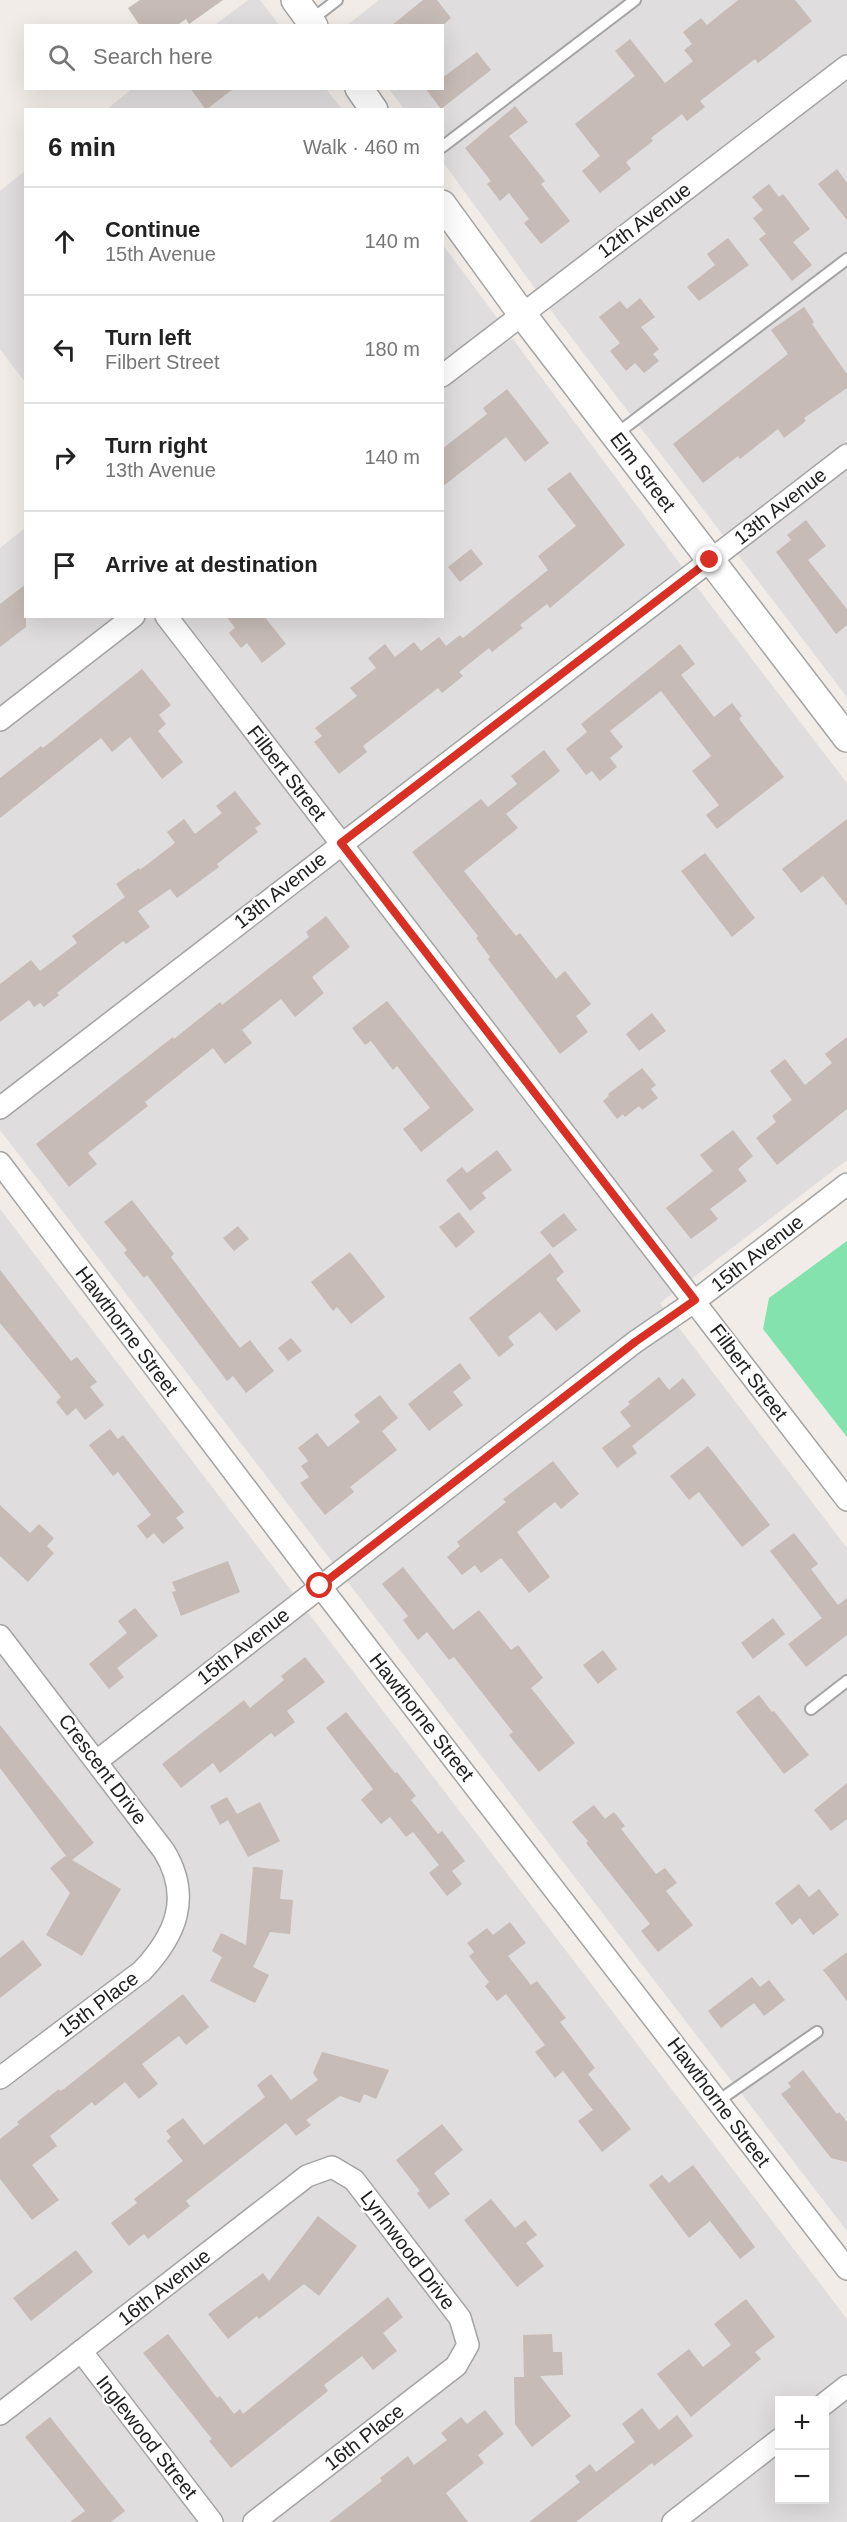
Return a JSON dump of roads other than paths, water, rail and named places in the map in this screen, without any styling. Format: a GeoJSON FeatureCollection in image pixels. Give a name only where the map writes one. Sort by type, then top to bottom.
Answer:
{"type":"FeatureCollection","features":[{"type":"Feature","properties":{"kind":"street","name":"12th Avenue"},"geometry":{"type":"LineString","coordinates":[[444,374],[847,66]]}},
{"type":"Feature","properties":{"kind":"street"},"geometry":{"type":"LineString","coordinates":[[360,90],[373,108]]}},
{"type":"Feature","properties":{"kind":"street","name":"Elm Street"},"geometry":{"type":"LineString","coordinates":[[444,207],[522,314],[847,738]]}},
{"type":"Feature","properties":{"kind":"street","name":"13th Avenue"},"geometry":{"type":"LineString","coordinates":[[0,1108],[847,455]]}},
{"type":"Feature","properties":{"kind":"street"},"geometry":{"type":"LineString","coordinates":[[0,720],[131,618]]}},
{"type":"Feature","properties":{"kind":"street","name":"Filbert Street"},"geometry":{"type":"LineString","coordinates":[[168,618],[847,1500]]}},
{"type":"Feature","properties":{"kind":"street","name":"Hawthorne Street"},"geometry":{"type":"LineString","coordinates":[[0,1163],[320,1586],[847,2269]]}},
{"type":"Feature","properties":{"kind":"street","name":"15th Avenue"},"geometry":{"type":"LineString","coordinates":[[97,1761],[635,1342],[695,1300],[847,1184]]}},
{"type":"Feature","properties":{"kind":"street","name":"Crescent Drive"},"geometry":{"type":"LineString","coordinates":[[0,1636],[97,1761],[175,1868],[178,1883],[177,1914]]}},
{"type":"Feature","properties":{"kind":"street","name":"15th Place"},"geometry":{"type":"LineString","coordinates":[[0,2078],[142,1971],[165,1943],[177,1914]]}},
{"type":"Feature","properties":{"kind":"street","name":"Lynnwood Drive"},"geometry":{"type":"LineString","coordinates":[[332,2167],[354,2180],[418,2263],[460,2318],[468,2345]]}},
{"type":"Feature","properties":{"kind":"street","name":"16th Avenue"},"geometry":{"type":"LineString","coordinates":[[0,2414],[307,2176],[332,2167]]}},
{"type":"Feature","properties":{"kind":"street","name":"16th Place"},"geometry":{"type":"LineString","coordinates":[[254,2522],[456,2366],[468,2345]]}},
{"type":"Feature","properties":{"kind":"street","name":"Inglewood Street"},"geometry":{"type":"LineString","coordinates":[[81,2351],[212,2522]]}},
{"type":"Feature","properties":{"kind":"street"},"geometry":{"type":"LineString","coordinates":[[829,2401],[847,2386]]}},
{"type":"Feature","properties":{"kind":"street"},"geometry":{"type":"LineString","coordinates":[[673,2522],[775,2443]]}},
{"type":"Feature","properties":{"kind":"lane"},"geometry":{"type":"LineString","coordinates":[[306,15],[337,0]]}},
{"type":"Feature","properties":{"kind":"lane"},"geometry":{"type":"LineString","coordinates":[[444,145],[635,0]]}},
{"type":"Feature","properties":{"kind":"lane"},"geometry":{"type":"LineString","coordinates":[[614,435],[847,259]]}},
{"type":"Feature","properties":{"kind":"lane"},"geometry":{"type":"LineString","coordinates":[[811,1709],[847,1681]]}},
{"type":"Feature","properties":{"kind":"lane"},"geometry":{"type":"LineString","coordinates":[[718,2101],[817,2032]]}}]}
